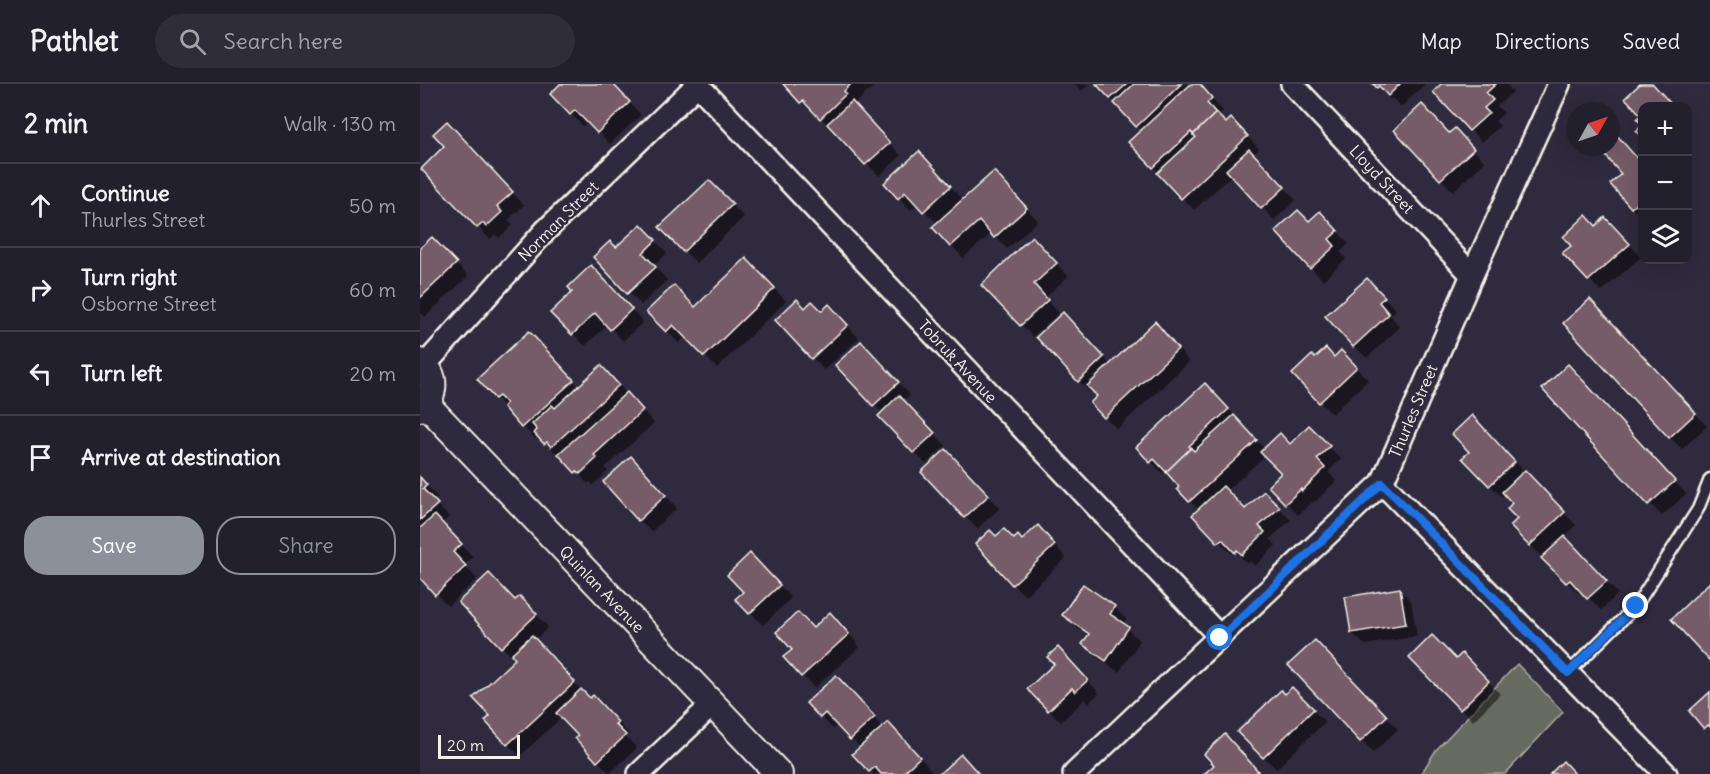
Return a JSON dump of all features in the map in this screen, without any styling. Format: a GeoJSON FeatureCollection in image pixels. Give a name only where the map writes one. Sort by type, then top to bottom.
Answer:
{"type":"FeatureCollection","features":[{"type":"Feature","properties":{"kind":"street","name":"Norman Street"},"geometry":{"type":"LineString","coordinates":[[422,363],[546,230],[697,84]]}},
{"type":"Feature","properties":{"kind":"street","name":"Tobruk Avenue"},"geometry":{"type":"LineString","coordinates":[[697,84],[1220,638]]}},
{"type":"Feature","properties":{"kind":"street","name":"Lloyd Street"},"geometry":{"type":"LineString","coordinates":[[1292,84],[1472,275]]}},
{"type":"Feature","properties":{"kind":"street","name":"Thurles Street"},"geometry":{"type":"LineString","coordinates":[[1074,774],[1382,483],[1472,275],[1559,84]]}},
{"type":"Feature","properties":{"kind":"street"},"geometry":{"type":"LineString","coordinates":[[422,363],[430,372],[432,380],[430,397],[423,406]]}},
{"type":"Feature","properties":{"kind":"street","name":"Quinlan Avenue"},"geometry":{"type":"LineString","coordinates":[[423,406],[779,774]]}},
{"type":"Feature","properties":{"kind":"street"},"geometry":{"type":"LineString","coordinates":[[1382,483],[1666,774]]}},
{"type":"Feature","properties":{"kind":"street"},"geometry":{"type":"LineString","coordinates":[[639,774],[712,705]]}},
{"type":"Feature","properties":{"kind":"lane"},"geometry":{"type":"LineString","coordinates":[[1568,673],[1636,606],[1698,509],[1710,479]]}},
{"type":"Feature","properties":{"kind":"green space"},"geometry":{"type":"Polygon","coordinates":[[[1517,664],[1563,712],[1505,774],[1421,774],[1436,750],[1517,664]]]}},
{"type":"Feature","properties":{"kind":"building"},"geometry":{"type":"Polygon","coordinates":[[[560,84],[613,84],[630,102],[597,133],[575,110],[570,115],[550,94],[560,84]]]}},
{"type":"Feature","properties":{"kind":"building"},"geometry":{"type":"Polygon","coordinates":[[[783,84],[851,84],[844,91],[846,94],[820,119],[803,101],[800,103],[783,84]]]}},
{"type":"Feature","properties":{"kind":"building"},"geometry":{"type":"Polygon","coordinates":[[[1096,84],[1127,84],[1110,99],[1096,84]]]}},
{"type":"Feature","properties":{"kind":"building"},"geometry":{"type":"Polygon","coordinates":[[[1134,84],[1181,84],[1136,127],[1114,103],[1134,84]]]}},
{"type":"Feature","properties":{"kind":"building"},"geometry":{"type":"Polygon","coordinates":[[[1191,84],[1200,84],[1212,98],[1207,103],[1216,113],[1193,135],[1191,132],[1153,168],[1128,142],[1191,84]]]}},
{"type":"Feature","properties":{"kind":"building"},"geometry":{"type":"Polygon","coordinates":[[[1373,84],[1400,84],[1388,96],[1379,86],[1377,88],[1373,84]]]}},
{"type":"Feature","properties":{"kind":"building"},"geometry":{"type":"Polygon","coordinates":[[[1441,84],[1496,84],[1486,93],[1493,100],[1484,108],[1489,113],[1469,131],[1433,92],[1441,84]]]}},
{"type":"Feature","properties":{"kind":"building"},"geometry":{"type":"Polygon","coordinates":[[[1640,84],[1653,84],[1669,102],[1638,102],[1638,112],[1625,98],[1640,84]]]}},
{"type":"Feature","properties":{"kind":"building"},"geometry":{"type":"Polygon","coordinates":[[[852,101],[890,143],[865,165],[827,124],[852,101]]]}},
{"type":"Feature","properties":{"kind":"building"},"geometry":{"type":"Polygon","coordinates":[[[1422,104],[1449,133],[1455,128],[1474,149],[1440,180],[1394,130],[1422,104]]]}},
{"type":"Feature","properties":{"kind":"building"},"geometry":{"type":"Polygon","coordinates":[[[1216,113],[1226,123],[1231,118],[1248,136],[1181,199],[1157,173],[1196,137],[1193,135],[1216,113]]]}},
{"type":"Feature","properties":{"kind":"building"},"geometry":{"type":"Polygon","coordinates":[[[447,121],[513,192],[497,206],[502,212],[486,227],[483,223],[477,228],[421,169],[444,146],[433,134],[447,121]]]}},
{"type":"Feature","properties":{"kind":"building"},"geometry":{"type":"Polygon","coordinates":[[[1620,139],[1638,159],[1638,202],[1631,208],[1610,184],[1621,174],[1606,156],[1620,156],[1620,139]]]}},
{"type":"Feature","properties":{"kind":"building"},"geometry":{"type":"Polygon","coordinates":[[[1249,149],[1285,187],[1261,209],[1226,170],[1249,149]]]}},
{"type":"Feature","properties":{"kind":"building"},"geometry":{"type":"Polygon","coordinates":[[[919,151],[951,186],[923,212],[905,192],[898,199],[884,183],[919,151]]]}},
{"type":"Feature","properties":{"kind":"building"},"geometry":{"type":"Polygon","coordinates":[[[994,171],[1027,208],[994,238],[979,221],[950,247],[932,227],[994,171]]]}},
{"type":"Feature","properties":{"kind":"building"},"geometry":{"type":"Polygon","coordinates":[[[709,180],[733,204],[683,252],[659,227],[709,180]]]}},
{"type":"Feature","properties":{"kind":"building"},"geometry":{"type":"Polygon","coordinates":[[[1298,210],[1309,221],[1320,211],[1338,231],[1329,239],[1335,246],[1310,269],[1275,231],[1298,210]]]}},
{"type":"Feature","properties":{"kind":"building"},"geometry":{"type":"Polygon","coordinates":[[[1586,215],[1596,226],[1605,217],[1630,244],[1588,281],[1562,253],[1571,246],[1563,237],[1586,215]]]}},
{"type":"Feature","properties":{"kind":"building"},"geometry":{"type":"Polygon","coordinates":[[[641,224],[656,240],[643,253],[656,267],[627,294],[593,257],[610,241],[616,247],[641,224]]]}},
{"type":"Feature","properties":{"kind":"building"},"geometry":{"type":"Polygon","coordinates":[[[1032,236],[1057,263],[1034,284],[1048,300],[1020,326],[981,285],[1032,236]]]}},
{"type":"Feature","properties":{"kind":"building"},"geometry":{"type":"Polygon","coordinates":[[[432,237],[457,263],[420,298],[420,248],[432,237]]]}},
{"type":"Feature","properties":{"kind":"building"},"geometry":{"type":"Polygon","coordinates":[[[746,258],[775,288],[704,357],[673,325],[666,332],[646,312],[674,285],[695,307],[746,258]]]}},
{"type":"Feature","properties":{"kind":"building"},"geometry":{"type":"Polygon","coordinates":[[[591,265],[632,309],[610,330],[595,313],[572,335],[550,313],[572,292],[568,287],[591,265]]]}},
{"type":"Feature","properties":{"kind":"building"},"geometry":{"type":"Polygon","coordinates":[[[1367,278],[1385,297],[1379,302],[1389,314],[1353,347],[1325,316],[1367,278]]]}},
{"type":"Feature","properties":{"kind":"building"},"geometry":{"type":"Polygon","coordinates":[[[797,299],[805,308],[812,301],[822,311],[829,304],[848,325],[811,359],[775,320],[797,299]]]}},
{"type":"Feature","properties":{"kind":"building"},"geometry":{"type":"Polygon","coordinates":[[[1590,299],[1696,413],[1669,438],[1563,323],[1590,299]]]}},
{"type":"Feature","properties":{"kind":"building"},"geometry":{"type":"Polygon","coordinates":[[[1063,312],[1104,357],[1078,382],[1036,337],[1063,312]]]}},
{"type":"Feature","properties":{"kind":"building"},"geometry":{"type":"Polygon","coordinates":[[[1155,321],[1178,349],[1104,418],[1090,403],[1097,396],[1087,386],[1155,321]]]}},
{"type":"Feature","properties":{"kind":"building"},"geometry":{"type":"Polygon","coordinates":[[[529,331],[574,380],[521,428],[503,407],[506,403],[499,396],[495,399],[477,379],[529,331]]]}},
{"type":"Feature","properties":{"kind":"building"},"geometry":{"type":"Polygon","coordinates":[[[861,341],[899,382],[873,406],[835,365],[861,341]]]}},
{"type":"Feature","properties":{"kind":"building"},"geometry":{"type":"Polygon","coordinates":[[[1326,348],[1334,357],[1341,350],[1357,367],[1319,403],[1292,374],[1312,355],[1315,358],[1326,348]]]}},
{"type":"Feature","properties":{"kind":"building"},"geometry":{"type":"Polygon","coordinates":[[[1568,364],[1675,481],[1648,505],[1542,389],[1568,364]]]}},
{"type":"Feature","properties":{"kind":"building"},"geometry":{"type":"Polygon","coordinates":[[[601,365],[619,385],[551,447],[547,442],[544,444],[534,433],[537,430],[532,424],[552,405],[555,408],[601,365]]]}},
{"type":"Feature","properties":{"kind":"building"},"geometry":{"type":"Polygon","coordinates":[[[1205,383],[1229,409],[1189,446],[1191,448],[1166,472],[1154,459],[1150,463],[1136,447],[1205,383]]]}},
{"type":"Feature","properties":{"kind":"building"},"geometry":{"type":"Polygon","coordinates":[[[627,392],[643,410],[594,455],[597,458],[580,474],[577,471],[575,473],[558,454],[627,392]]]}},
{"type":"Feature","properties":{"kind":"building"},"geometry":{"type":"Polygon","coordinates":[[[899,395],[935,433],[913,453],[878,416],[899,395]]]}},
{"type":"Feature","properties":{"kind":"building"},"geometry":{"type":"Polygon","coordinates":[[[1234,415],[1257,440],[1189,502],[1166,472],[1191,448],[1194,451],[1234,415]]]}},
{"type":"Feature","properties":{"kind":"building"},"geometry":{"type":"Polygon","coordinates":[[[1472,415],[1515,462],[1489,486],[1462,458],[1469,452],[1452,434],[1472,415]]]}},
{"type":"Feature","properties":{"kind":"building"},"geometry":{"type":"Polygon","coordinates":[[[1309,425],[1330,446],[1317,459],[1325,468],[1285,504],[1268,486],[1281,473],[1260,452],[1280,433],[1290,444],[1309,425]]]}},
{"type":"Feature","properties":{"kind":"building"},"geometry":{"type":"Polygon","coordinates":[[[946,449],[989,495],[964,518],[921,472],[946,449]]]}},
{"type":"Feature","properties":{"kind":"building"},"geometry":{"type":"Polygon","coordinates":[[[631,456],[666,495],[638,521],[603,482],[631,456]]]}},
{"type":"Feature","properties":{"kind":"building"},"geometry":{"type":"Polygon","coordinates":[[[1525,470],[1565,512],[1529,546],[1510,526],[1517,519],[1507,509],[1512,503],[1502,492],[1525,470]]]}},
{"type":"Feature","properties":{"kind":"building"},"geometry":{"type":"Polygon","coordinates":[[[420,477],[427,485],[423,489],[438,504],[420,520],[420,477]]]}},
{"type":"Feature","properties":{"kind":"building"},"geometry":{"type":"Polygon","coordinates":[[[1223,486],[1245,509],[1264,491],[1280,507],[1259,526],[1265,532],[1242,555],[1237,550],[1235,553],[1222,539],[1218,543],[1192,515],[1223,486]]]}},
{"type":"Feature","properties":{"kind":"building"},"geometry":{"type":"Polygon","coordinates":[[[435,515],[462,544],[453,552],[466,566],[435,595],[420,578],[420,528],[435,515]]]}},
{"type":"Feature","properties":{"kind":"building"},"geometry":{"type":"Polygon","coordinates":[[[1038,525],[1055,545],[1012,585],[975,544],[990,530],[996,536],[1004,529],[1014,539],[1018,535],[1022,540],[1038,525]]]}},
{"type":"Feature","properties":{"kind":"building"},"geometry":{"type":"Polygon","coordinates":[[[1565,536],[1607,581],[1587,599],[1570,580],[1566,583],[1541,558],[1565,536]]]}},
{"type":"Feature","properties":{"kind":"building"},"geometry":{"type":"Polygon","coordinates":[[[750,553],[780,585],[749,614],[735,599],[743,592],[727,575],[750,553]]]}},
{"type":"Feature","properties":{"kind":"building"},"geometry":{"type":"Polygon","coordinates":[[[489,573],[515,600],[520,596],[537,614],[501,648],[458,602],[489,573]]]}},
{"type":"Feature","properties":{"kind":"building"},"geometry":{"type":"Polygon","coordinates":[[[1710,582],[1710,661],[1671,619],[1710,582]]]}},
{"type":"Feature","properties":{"kind":"building"},"geometry":{"type":"Polygon","coordinates":[[[1083,584],[1115,606],[1110,614],[1129,627],[1106,661],[1082,644],[1089,634],[1062,615],[1083,584]]]}},
{"type":"Feature","properties":{"kind":"building"},"geometry":{"type":"Polygon","coordinates":[[[1400,588],[1406,624],[1351,633],[1345,597],[1400,588]]]}},
{"type":"Feature","properties":{"kind":"building"},"geometry":{"type":"Polygon","coordinates":[[[798,612],[813,628],[830,612],[849,634],[801,677],[783,657],[792,650],[776,632],[798,612]]]}},
{"type":"Feature","properties":{"kind":"building"},"geometry":{"type":"Polygon","coordinates":[[[532,635],[575,682],[507,745],[485,721],[490,716],[473,698],[515,659],[511,654],[532,635]]]}},
{"type":"Feature","properties":{"kind":"building"},"geometry":{"type":"Polygon","coordinates":[[[1432,635],[1456,659],[1462,653],[1489,681],[1460,710],[1409,658],[1432,635]]]}},
{"type":"Feature","properties":{"kind":"building"},"geometry":{"type":"Polygon","coordinates":[[[1315,640],[1387,716],[1360,742],[1288,665],[1315,640]]]}},
{"type":"Feature","properties":{"kind":"building"},"geometry":{"type":"Polygon","coordinates":[[[1058,647],[1088,680],[1075,692],[1072,688],[1048,711],[1027,689],[1054,664],[1047,657],[1058,647]]]}},
{"type":"Feature","properties":{"kind":"building"},"geometry":{"type":"Polygon","coordinates":[[[836,675],[875,717],[850,740],[825,713],[820,718],[806,703],[836,675]]]}},
{"type":"Feature","properties":{"kind":"building"},"geometry":{"type":"Polygon","coordinates":[[[1292,687],[1314,709],[1263,758],[1237,732],[1281,690],[1285,694],[1292,687]]]}},
{"type":"Feature","properties":{"kind":"building"},"geometry":{"type":"Polygon","coordinates":[[[581,689],[590,698],[593,695],[618,722],[615,724],[626,735],[597,762],[575,738],[578,736],[556,713],[581,689]]]}},
{"type":"Feature","properties":{"kind":"building"},"geometry":{"type":"Polygon","coordinates":[[[1710,692],[1710,727],[1708,725],[1704,729],[1689,711],[1710,692]]]}},
{"type":"Feature","properties":{"kind":"building"},"geometry":{"type":"Polygon","coordinates":[[[888,722],[920,757],[902,774],[881,774],[875,767],[869,772],[852,754],[888,722]]]}},
{"type":"Feature","properties":{"kind":"building"},"geometry":{"type":"Polygon","coordinates":[[[1225,734],[1258,771],[1255,774],[1204,774],[1214,765],[1204,754],[1225,734]]]}},
{"type":"Feature","properties":{"kind":"building"},"geometry":{"type":"Polygon","coordinates":[[[961,754],[979,774],[939,774],[961,754]]]}},
{"type":"Feature","properties":{"kind":"building"},"geometry":{"type":"Polygon","coordinates":[[[1563,761],[1575,774],[1550,774],[1563,761]]]}},
{"type":"Feature","properties":{"kind":"route"},"geometry":{"type":"LineString","coordinates":[[1220,638],[1382,483],[1568,673],[1636,606]]}}]}
